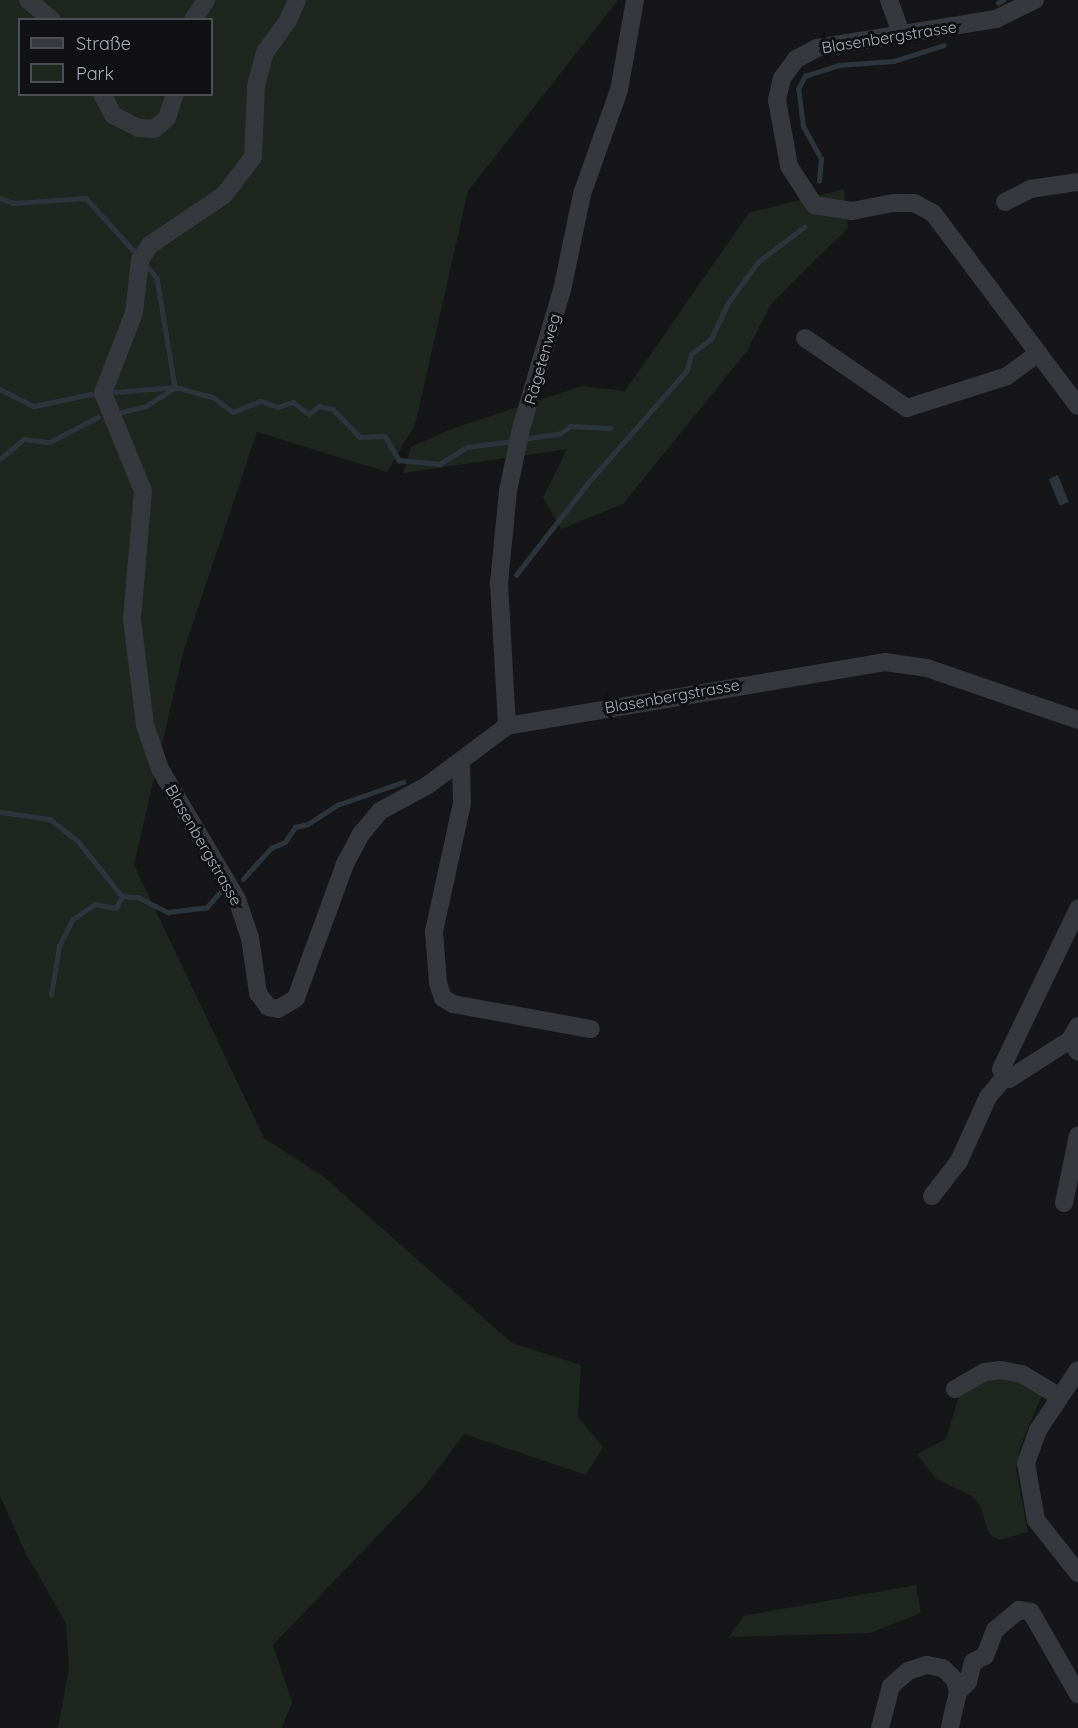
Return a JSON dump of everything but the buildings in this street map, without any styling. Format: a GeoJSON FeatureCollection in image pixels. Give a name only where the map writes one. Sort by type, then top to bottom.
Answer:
{"type":"FeatureCollection","features":[{"type":"Feature","properties":{"kind":"street"},"geometry":{"type":"LineString","coordinates":[[28,0],[50,18]]}},
{"type":"Feature","properties":{"kind":"street"},"geometry":{"type":"LineString","coordinates":[[194,18],[206,0]]}},
{"type":"Feature","properties":{"kind":"street","name":"Blasenbergstrasse"},"geometry":{"type":"LineString","coordinates":[[297,0],[287,22],[265,52],[256,86],[253,157],[224,195],[150,245],[140,260],[134,313],[103,393],[143,491],[132,619],[145,725],[160,769],[237,899],[250,938],[258,993],[268,1007],[278,1009],[296,998],[345,864],[361,834],[380,811],[461,762],[507,726],[885,662],[927,668],[1078,720]]}},
{"type":"Feature","properties":{"kind":"street","name":"Rägetenweg"},"geometry":{"type":"LineString","coordinates":[[507,726],[499,583],[501,541],[515,453],[562,290],[582,194],[619,90],[635,0]]}},
{"type":"Feature","properties":{"kind":"street"},"geometry":{"type":"LineString","coordinates":[[889,0],[902,36]]}},
{"type":"Feature","properties":{"kind":"street","name":"Blasenbergstrasse"},"geometry":{"type":"LineString","coordinates":[[1035,0],[996,19],[817,48],[796,59],[782,78],[777,100],[789,166],[814,205],[852,211],[893,203],[915,204],[933,213],[1078,405]]}},
{"type":"Feature","properties":{"kind":"street"},"geometry":{"type":"LineString","coordinates":[[103,96],[113,115],[139,128],[154,129],[167,118],[174,96]]}},
{"type":"Feature","properties":{"kind":"street"},"geometry":{"type":"LineString","coordinates":[[1005,202],[1030,189],[1078,182]]}},
{"type":"Feature","properties":{"kind":"street"},"geometry":{"type":"LineString","coordinates":[[805,338],[907,408],[1007,376],[1039,353]]}},
{"type":"Feature","properties":{"kind":"street"},"geometry":{"type":"LineString","coordinates":[[461,762],[462,803],[434,931],[438,982],[443,998],[453,1004],[591,1029]]}},
{"type":"Feature","properties":{"kind":"street"},"geometry":{"type":"LineString","coordinates":[[1004,1078],[1001,1069],[1077,909]]}},
{"type":"Feature","properties":{"kind":"street"},"geometry":{"type":"LineString","coordinates":[[1004,1078],[1009,1079],[1075,1039]]}},
{"type":"Feature","properties":{"kind":"street"},"geometry":{"type":"LineString","coordinates":[[933,1196],[959,1161],[988,1097],[1004,1078]]}},
{"type":"Feature","properties":{"kind":"street"},"geometry":{"type":"LineString","coordinates":[[1064,1203],[1078,1135]]}},
{"type":"Feature","properties":{"kind":"street"},"geometry":{"type":"LineString","coordinates":[[955,1389],[985,1372],[1001,1370],[1022,1374],[1060,1397]]}},
{"type":"Feature","properties":{"kind":"street"},"geometry":{"type":"LineString","coordinates":[[1078,1370],[1038,1430],[1026,1463],[1036,1520],[1078,1574]]}},
{"type":"Feature","properties":{"kind":"street"},"geometry":{"type":"LineString","coordinates":[[958,1692],[968,1682],[973,1662],[985,1656],[994,1630],[1019,1610],[1031,1612],[1078,1694]]}},
{"type":"Feature","properties":{"kind":"street"},"geometry":{"type":"LineString","coordinates":[[880,1728],[886,1697],[908,1671],[927,1665],[943,1668],[955,1680],[958,1692],[950,1728]]}},
{"type":"Feature","properties":{"kind":"green space"},"geometry":{"type":"Polygon","coordinates":[[[0,0],[618,0],[468,191],[415,425],[387,472],[257,432],[184,649],[134,865],[264,1138],[324,1177],[512,1343],[581,1365],[578,1417],[603,1447],[586,1475],[464,1434],[425,1486],[273,1645],[292,1702],[282,1728],[58,1728],[69,1668],[66,1623],[26,1554],[0,1496],[0,0]]]}},
{"type":"Feature","properties":{"kind":"green space"},"geometry":{"type":"Polygon","coordinates":[[[844,189],[848,228],[771,304],[747,351],[623,504],[561,529],[543,497],[567,449],[403,473],[411,447],[454,428],[582,386],[625,391],[749,213],[844,189]]]}},
{"type":"Feature","properties":{"kind":"green space"},"geometry":{"type":"Polygon","coordinates":[[[1008,1376],[1043,1393],[1020,1447],[1016,1470],[1028,1532],[999,1540],[989,1534],[980,1505],[972,1496],[936,1479],[917,1454],[946,1439],[959,1395],[984,1380],[1008,1376]]]}},
{"type":"Feature","properties":{"kind":"green space"},"geometry":{"type":"Polygon","coordinates":[[[916,1585],[921,1613],[870,1633],[729,1637],[743,1616],[916,1585]]]}},
{"type":"Feature","properties":{"kind":"shaded area"},"geometry":{"type":"Polygon","coordinates":[[[1058,475],[1069,502],[1060,506],[1049,479],[1058,475]]]}},
{"type":"Feature","properties":{"kind":"waterway"},"geometry":{"type":"LineString","coordinates":[[998,3],[1003,0]]}},
{"type":"Feature","properties":{"kind":"waterway"},"geometry":{"type":"LineString","coordinates":[[819,181],[821,159],[803,127],[798,89],[805,76],[838,65],[894,61],[944,45]]}},
{"type":"Feature","properties":{"kind":"waterway"},"geometry":{"type":"LineString","coordinates":[[0,198],[13,203],[86,198],[133,250]]}},
{"type":"Feature","properties":{"kind":"waterway"},"geometry":{"type":"LineString","coordinates":[[516,575],[587,484],[687,370],[691,354],[711,339],[728,303],[758,262],[804,227]]}},
{"type":"Feature","properties":{"kind":"waterway"},"geometry":{"type":"LineString","coordinates":[[148,267],[157,278],[175,387]]}},
{"type":"Feature","properties":{"kind":"waterway"},"geometry":{"type":"LineString","coordinates":[[115,392],[175,387],[213,397],[233,412],[260,401],[278,407],[293,402],[309,414],[319,406],[333,409],[360,437],[385,436],[399,460],[440,464],[467,447],[514,441]]}},
{"type":"Feature","properties":{"kind":"waterway"},"geometry":{"type":"LineString","coordinates":[[0,389],[34,406],[91,394]]}},
{"type":"Feature","properties":{"kind":"waterway"},"geometry":{"type":"LineString","coordinates":[[121,412],[146,406],[173,389]]}},
{"type":"Feature","properties":{"kind":"waterway"},"geometry":{"type":"LineString","coordinates":[[0,459],[24,439],[50,442],[98,417]]}},
{"type":"Feature","properties":{"kind":"waterway"},"geometry":{"type":"LineString","coordinates":[[522,439],[559,434],[571,426],[610,428]]}},
{"type":"Feature","properties":{"kind":"waterway"},"geometry":{"type":"LineString","coordinates":[[243,879],[271,848],[285,842],[295,827],[308,824],[337,805],[403,782]]}},
{"type":"Feature","properties":{"kind":"waterway"},"geometry":{"type":"LineString","coordinates":[[0,812],[50,819],[78,841],[122,896],[138,897],[168,912],[207,907],[220,892]]}},
{"type":"Feature","properties":{"kind":"waterway"},"geometry":{"type":"LineString","coordinates":[[51,995],[59,946],[73,919],[95,904],[116,908],[122,896]]}}]}
